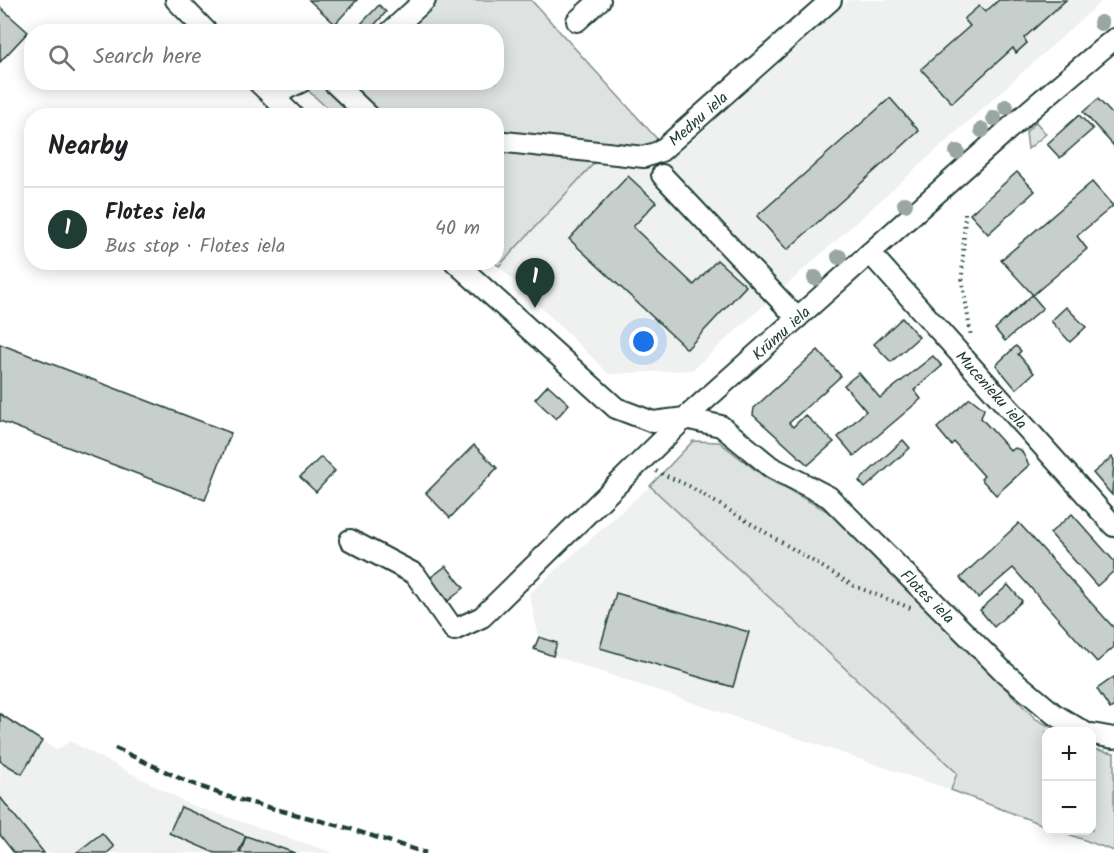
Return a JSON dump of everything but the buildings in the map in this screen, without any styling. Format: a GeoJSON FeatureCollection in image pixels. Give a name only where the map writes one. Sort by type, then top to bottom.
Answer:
{"type":"FeatureCollection","features":[{"type":"Feature","properties":{"kind":"street"},"geometry":{"type":"LineString","coordinates":[[176,0],[199,24]]}},
{"type":"Feature","properties":{"kind":"street"},"geometry":{"type":"LineString","coordinates":[[399,24],[425,0]]}},
{"type":"Feature","properties":{"kind":"street"},"geometry":{"type":"LineString","coordinates":[[577,21],[600,0]]}},
{"type":"Feature","properties":{"kind":"street","name":"Medņu iela"},"geometry":{"type":"LineString","coordinates":[[504,142],[644,157],[661,151],[831,0]]}},
{"type":"Feature","properties":{"kind":"street","name":"Krūmu iela"},"geometry":{"type":"LineString","coordinates":[[350,540],[415,574],[454,630],[482,617],[685,418],[1030,110],[1114,39]]}},
{"type":"Feature","properties":{"kind":"street"},"geometry":{"type":"LineString","coordinates":[[266,90],[285,108]]}},
{"type":"Feature","properties":{"kind":"street"},"geometry":{"type":"LineString","coordinates":[[275,99],[285,90]]}},
{"type":"Feature","properties":{"kind":"street"},"geometry":{"type":"LineString","coordinates":[[341,90],[361,108]]}},
{"type":"Feature","properties":{"kind":"street"},"geometry":{"type":"LineString","coordinates":[[662,175],[797,318]]}},
{"type":"Feature","properties":{"kind":"street","name":"Mucenieku iela"},"geometry":{"type":"LineString","coordinates":[[870,253],[1114,526]]}},
{"type":"Feature","properties":{"kind":"street","name":"Flotes iela"},"geometry":{"type":"LineString","coordinates":[[464,270],[615,408],[653,422],[685,418],[721,426],[771,467],[829,497],[1005,673],[1079,727]]}},
{"type":"Feature","properties":{"kind":"street"},"geometry":{"type":"LineString","coordinates":[[1096,734],[1114,738]]}},
{"type":"Feature","properties":{"kind":"path"},"geometry":{"type":"LineString","coordinates":[[965,213],[962,276],[973,346]]}},
{"type":"Feature","properties":{"kind":"path"},"geometry":{"type":"LineString","coordinates":[[637,463],[689,486],[854,586],[917,610]]}},
{"type":"Feature","properties":{"kind":"shaded area"},"geometry":{"type":"Polygon","coordinates":[[[435,0],[531,0],[659,141],[637,152],[597,160],[504,261],[504,108],[327,108],[307,90],[504,90],[504,24],[406,24],[435,0]]]}},
{"type":"Feature","properties":{"kind":"shaded area"},"geometry":{"type":"Polygon","coordinates":[[[849,0],[1103,0],[692,370],[609,374],[503,270],[504,261],[597,160],[655,169],[682,150],[849,0]]]}},
{"type":"Feature","properties":{"kind":"shaded area"},"geometry":{"type":"Polygon","coordinates":[[[1036,122],[1046,134],[1028,149],[1026,132],[1036,122]]]}},
{"type":"Feature","properties":{"kind":"shaded area"},"geometry":{"type":"Polygon","coordinates":[[[693,441],[719,442],[766,478],[829,512],[1036,719],[1051,727],[1042,727],[1042,824],[951,790],[957,773],[650,486],[693,441]]]}},
{"type":"Feature","properties":{"kind":"shaded area"},"geometry":{"type":"Polygon","coordinates":[[[650,486],[957,773],[951,790],[534,649],[539,637],[529,594],[650,486]]]}},
{"type":"Feature","properties":{"kind":"shaded area"},"geometry":{"type":"Polygon","coordinates":[[[0,712],[56,750],[70,741],[191,805],[334,853],[21,853],[0,825],[0,712]]]}},
{"type":"Feature","properties":{"kind":"shaded area"},"geometry":{"type":"Polygon","coordinates":[[[1096,750],[1114,753],[1114,851],[1071,835],[1096,835],[1096,750]]]}},
{"type":"Feature","properties":{"kind":"railway"},"geometry":{"type":"LineString","coordinates":[[115,748],[188,782],[229,797],[344,827],[426,853]]}},
{"type":"Feature","properties":{"kind":"place","name":"Flotes iela"},"geometry":{"type":"Point","coordinates":[535,308]}}]}
